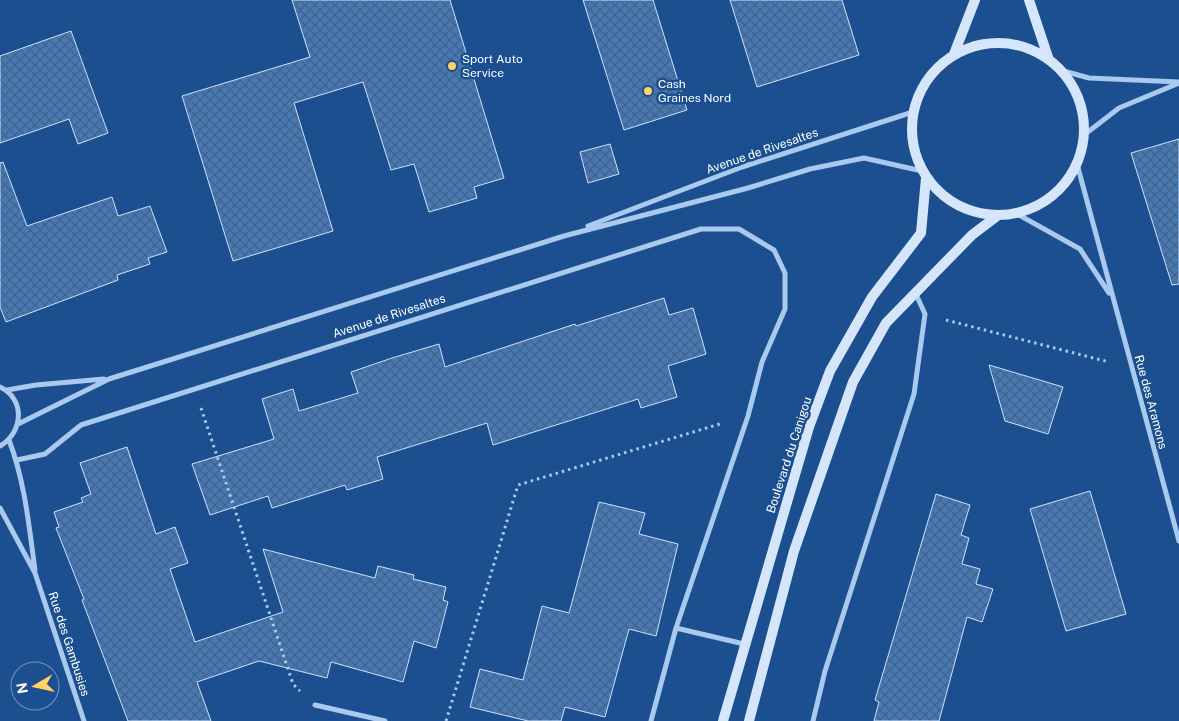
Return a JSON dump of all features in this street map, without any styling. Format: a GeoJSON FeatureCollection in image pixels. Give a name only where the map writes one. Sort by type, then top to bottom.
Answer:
{"type":"FeatureCollection","features":[{"type":"Feature","properties":{"kind":"street"},"geometry":{"type":"LineString","coordinates":[[954,54],[974,0]]}},
{"type":"Feature","properties":{"kind":"street"},"geometry":{"type":"LineString","coordinates":[[1029,0],[1049,60]]}},
{"type":"Feature","properties":{"kind":"street"},"geometry":{"type":"LineString","coordinates":[[1003,43],[1027,48],[1049,60],[1060,70],[1074,89],[1083,111],[1084,135],[1077,164],[1063,187],[1042,204],[1017,214],[997,216],[970,211],[946,199],[924,175],[913,146],[911,132],[913,112],[921,89],[935,69],[954,54],[978,45],[1003,43]]}},
{"type":"Feature","properties":{"kind":"street"},"geometry":{"type":"LineString","coordinates":[[1060,70],[1089,78],[1179,82]]}},
{"type":"Feature","properties":{"kind":"street"},"geometry":{"type":"LineString","coordinates":[[1084,135],[1119,108],[1179,82]]}},
{"type":"Feature","properties":{"kind":"street","name":"Avenue de Rivesaltes"},"geometry":{"type":"LineString","coordinates":[[564,236],[742,167],[913,112]]}},
{"type":"Feature","properties":{"kind":"street","name":"Avenue de Rivesaltes"},"geometry":{"type":"LineString","coordinates":[[18,424],[109,379],[564,236],[748,188],[810,169],[864,158],[924,175]]}},
{"type":"Feature","properties":{"kind":"street","name":"Rue des Aramons"},"geometry":{"type":"LineString","coordinates":[[1077,164],[1179,541]]}},
{"type":"Feature","properties":{"kind":"street","name":"Boulevard du Canigou"},"geometry":{"type":"LineString","coordinates":[[723,721],[808,426],[830,371],[872,297],[921,233],[924,175]]}},
{"type":"Feature","properties":{"kind":"street","name":"Rue des Aramons"},"geometry":{"type":"LineString","coordinates":[[1017,214],[1080,249],[1112,296]]}},
{"type":"Feature","properties":{"kind":"street"},"geometry":{"type":"LineString","coordinates":[[749,721],[794,551],[853,382],[886,323],[972,236],[997,216]]}},
{"type":"Feature","properties":{"kind":"street","name":"Avenue de Rivesaltes"},"geometry":{"type":"LineString","coordinates":[[17,460],[45,454],[81,425],[700,228],[739,229],[774,250],[785,273],[784,309],[762,362],[748,416]]}},
{"type":"Feature","properties":{"kind":"street"},"geometry":{"type":"LineString","coordinates":[[812,721],[825,671],[914,394],[925,314],[915,292]]}},
{"type":"Feature","properties":{"kind":"street","name":"Avenue de Rivesaltes"},"geometry":{"type":"LineString","coordinates":[[7,390],[109,379]]}},
{"type":"Feature","properties":{"kind":"street"},"geometry":{"type":"LineString","coordinates":[[0,387],[7,390],[17,405],[18,424],[9,440],[0,446]]}},
{"type":"Feature","properties":{"kind":"street"},"geometry":{"type":"LineString","coordinates":[[651,721],[676,628],[748,416]]}},
{"type":"Feature","properties":{"kind":"street","name":"Rue des Gambusies"},"geometry":{"type":"LineString","coordinates":[[9,440],[17,460],[26,502],[35,573]]}},
{"type":"Feature","properties":{"kind":"street","name":"Rue des Gambusies"},"geometry":{"type":"LineString","coordinates":[[0,508],[35,573],[84,721]]}},
{"type":"Feature","properties":{"kind":"street"},"geometry":{"type":"LineString","coordinates":[[676,628],[744,644]]}},
{"type":"Feature","properties":{"kind":"street"},"geometry":{"type":"LineString","coordinates":[[315,705],[385,721]]}},
{"type":"Feature","properties":{"kind":"path"},"geometry":{"type":"LineString","coordinates":[[925,314],[1132,368]]}},
{"type":"Feature","properties":{"kind":"path"},"geometry":{"type":"LineString","coordinates":[[195,389],[293,684],[315,705]]}},
{"type":"Feature","properties":{"kind":"path"},"geometry":{"type":"LineString","coordinates":[[446,721],[518,484],[748,416]]}},
{"type":"Feature","properties":{"kind":"building"},"geometry":{"type":"Polygon","coordinates":[[[292,0],[450,0],[504,178],[474,187],[477,198],[429,212],[414,164],[391,170],[363,82],[294,103],[333,231],[233,261],[182,96],[310,57],[292,0]]]}},
{"type":"Feature","properties":{"kind":"building"},"geometry":{"type":"Polygon","coordinates":[[[583,0],[653,0],[687,110],[624,130],[583,0]]]}},
{"type":"Feature","properties":{"kind":"building"},"geometry":{"type":"Polygon","coordinates":[[[730,0],[842,0],[859,55],[757,87],[730,0]]]}},
{"type":"Feature","properties":{"kind":"building"},"geometry":{"type":"Polygon","coordinates":[[[71,31],[108,133],[78,144],[69,119],[0,143],[0,56],[71,31]]]}},
{"type":"Feature","properties":{"kind":"building"},"geometry":{"type":"Polygon","coordinates":[[[1179,139],[1179,284],[1172,285],[1131,153],[1179,139]]]}},
{"type":"Feature","properties":{"kind":"building"},"geometry":{"type":"Polygon","coordinates":[[[610,144],[619,174],[588,183],[580,152],[610,144]]]}},
{"type":"Feature","properties":{"kind":"building"},"geometry":{"type":"Polygon","coordinates":[[[3,162],[27,226],[112,197],[118,216],[150,206],[167,252],[148,258],[150,264],[117,275],[118,280],[6,322],[0,307],[0,163],[3,162]]]}},
{"type":"Feature","properties":{"kind":"building"},"geometry":{"type":"Polygon","coordinates":[[[664,298],[669,315],[693,308],[706,354],[668,366],[677,397],[641,408],[638,399],[493,445],[487,423],[377,457],[383,479],[347,490],[345,485],[272,508],[268,496],[210,515],[192,464],[274,439],[262,399],[293,389],[299,411],[358,393],[351,372],[392,358],[439,344],[445,367],[575,324],[576,326],[664,298]]]}},
{"type":"Feature","properties":{"kind":"building"},"geometry":{"type":"Polygon","coordinates":[[[989,365],[1063,387],[1048,434],[1005,421],[989,365]]]}},
{"type":"Feature","properties":{"kind":"building"},"geometry":{"type":"Polygon","coordinates":[[[127,447],[156,534],[175,527],[188,563],[170,569],[195,642],[283,612],[263,549],[375,578],[378,566],[414,575],[413,579],[446,587],[443,600],[448,602],[436,648],[414,641],[403,682],[331,662],[327,678],[259,661],[197,682],[211,721],[128,721],[56,528],[59,527],[54,512],[83,502],[81,498],[91,494],[80,463],[127,447]]]}},
{"type":"Feature","properties":{"kind":"building"},"geometry":{"type":"Polygon","coordinates":[[[1090,491],[1126,614],[1066,631],[1030,509],[1090,491]]]}},
{"type":"Feature","properties":{"kind":"building"},"geometry":{"type":"Polygon","coordinates":[[[936,494],[970,505],[961,535],[969,538],[962,564],[980,569],[976,584],[993,589],[982,622],[967,617],[939,721],[874,721],[879,702],[875,700],[936,494]]]}},
{"type":"Feature","properties":{"kind":"building"},"geometry":{"type":"Polygon","coordinates":[[[599,502],[645,513],[639,534],[678,544],[656,636],[629,629],[605,717],[565,707],[561,721],[528,721],[470,707],[480,669],[523,680],[542,606],[569,613],[599,502]]]}},
{"type":"Feature","properties":{"kind":"place","name":"Sport Auto Service"},"geometry":{"type":"Point","coordinates":[452,66]}},
{"type":"Feature","properties":{"kind":"place","name":"Cash Graines Nord"},"geometry":{"type":"Point","coordinates":[648,91]}}]}
